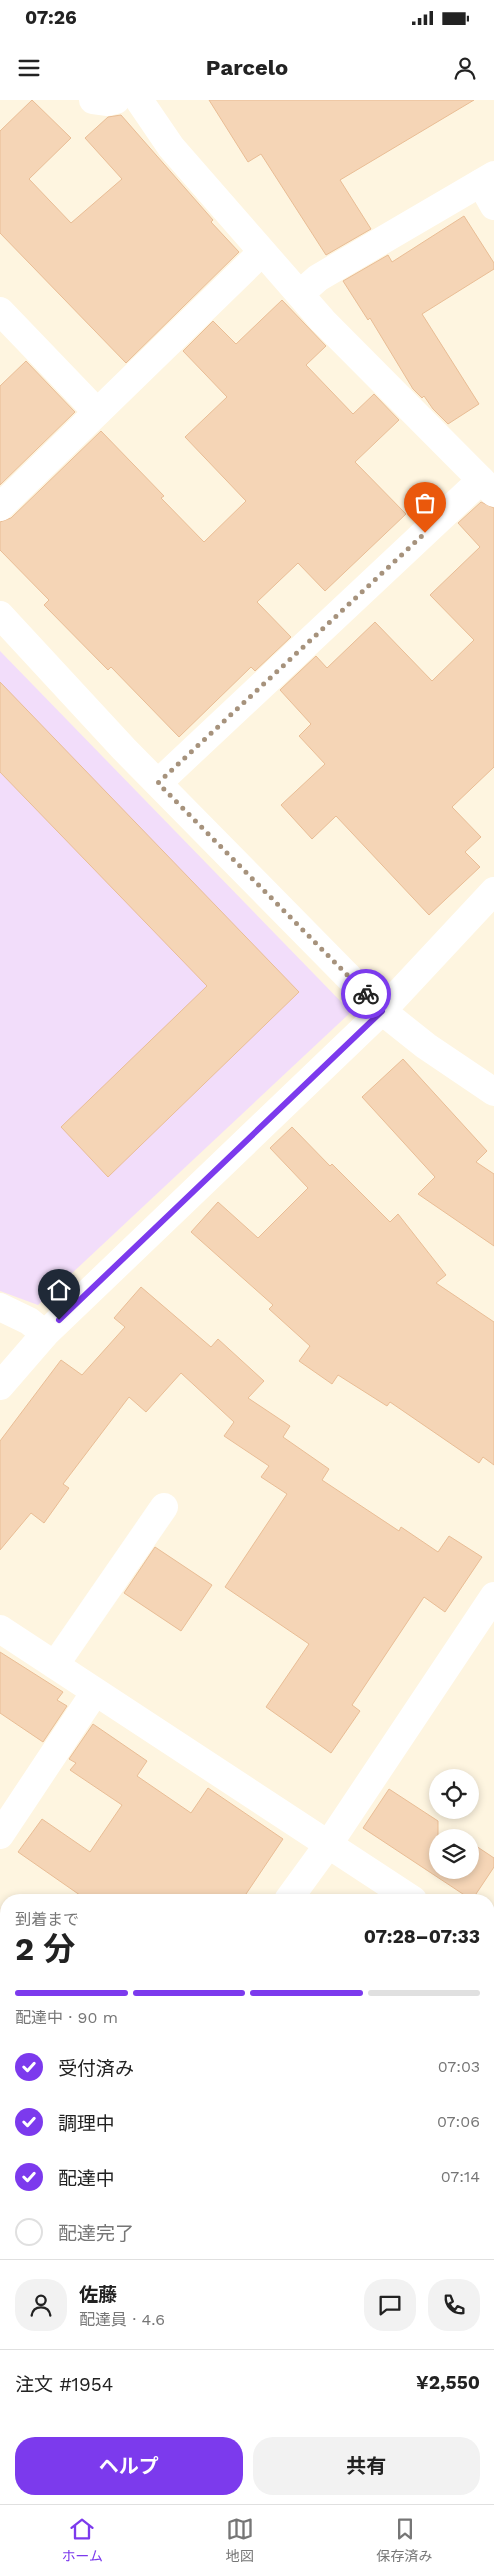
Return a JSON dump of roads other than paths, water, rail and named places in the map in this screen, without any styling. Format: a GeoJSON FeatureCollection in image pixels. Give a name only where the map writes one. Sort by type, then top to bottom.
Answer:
{"type":"FeatureCollection","features":[{"type":"Feature","properties":{"kind":"street"},"geometry":{"type":"LineString","coordinates":[[93,100],[108,102],[116,100]]}},
{"type":"Feature","properties":{"kind":"street"},"geometry":{"type":"LineString","coordinates":[[139,100],[171,147],[323,320],[488,487],[158,783]]}},
{"type":"Feature","properties":{"kind":"street"},"geometry":{"type":"LineString","coordinates":[[301,293],[318,278],[490,188]]}},
{"type":"Feature","properties":{"kind":"street"},"geometry":{"type":"LineString","coordinates":[[0,507],[262,252]]}},
{"type":"Feature","properties":{"kind":"street"},"geometry":{"type":"LineString","coordinates":[[0,311],[97,412]]}},
{"type":"Feature","properties":{"kind":"street"},"geometry":{"type":"LineString","coordinates":[[0,615],[158,783],[382,1011],[426,1046],[494,1092]]}},
{"type":"Feature","properties":{"kind":"street"},"geometry":{"type":"LineString","coordinates":[[0,1386],[45,1334],[382,1011],[494,891]]}},
{"type":"Feature","properties":{"kind":"street"},"geometry":{"type":"LineString","coordinates":[[0,1307],[29,1321],[45,1334]]}},
{"type":"Feature","properties":{"kind":"street"},"geometry":{"type":"LineString","coordinates":[[55,1665],[164,1507]]}},
{"type":"Feature","properties":{"kind":"street"},"geometry":{"type":"LineString","coordinates":[[292,1894],[328,1845],[494,1596]]}},
{"type":"Feature","properties":{"kind":"street"},"geometry":{"type":"LineString","coordinates":[[0,1629],[404,1894]]}},
{"type":"Feature","properties":{"kind":"street"},"geometry":{"type":"LineString","coordinates":[[0,1835],[95,1692]]}}]}
